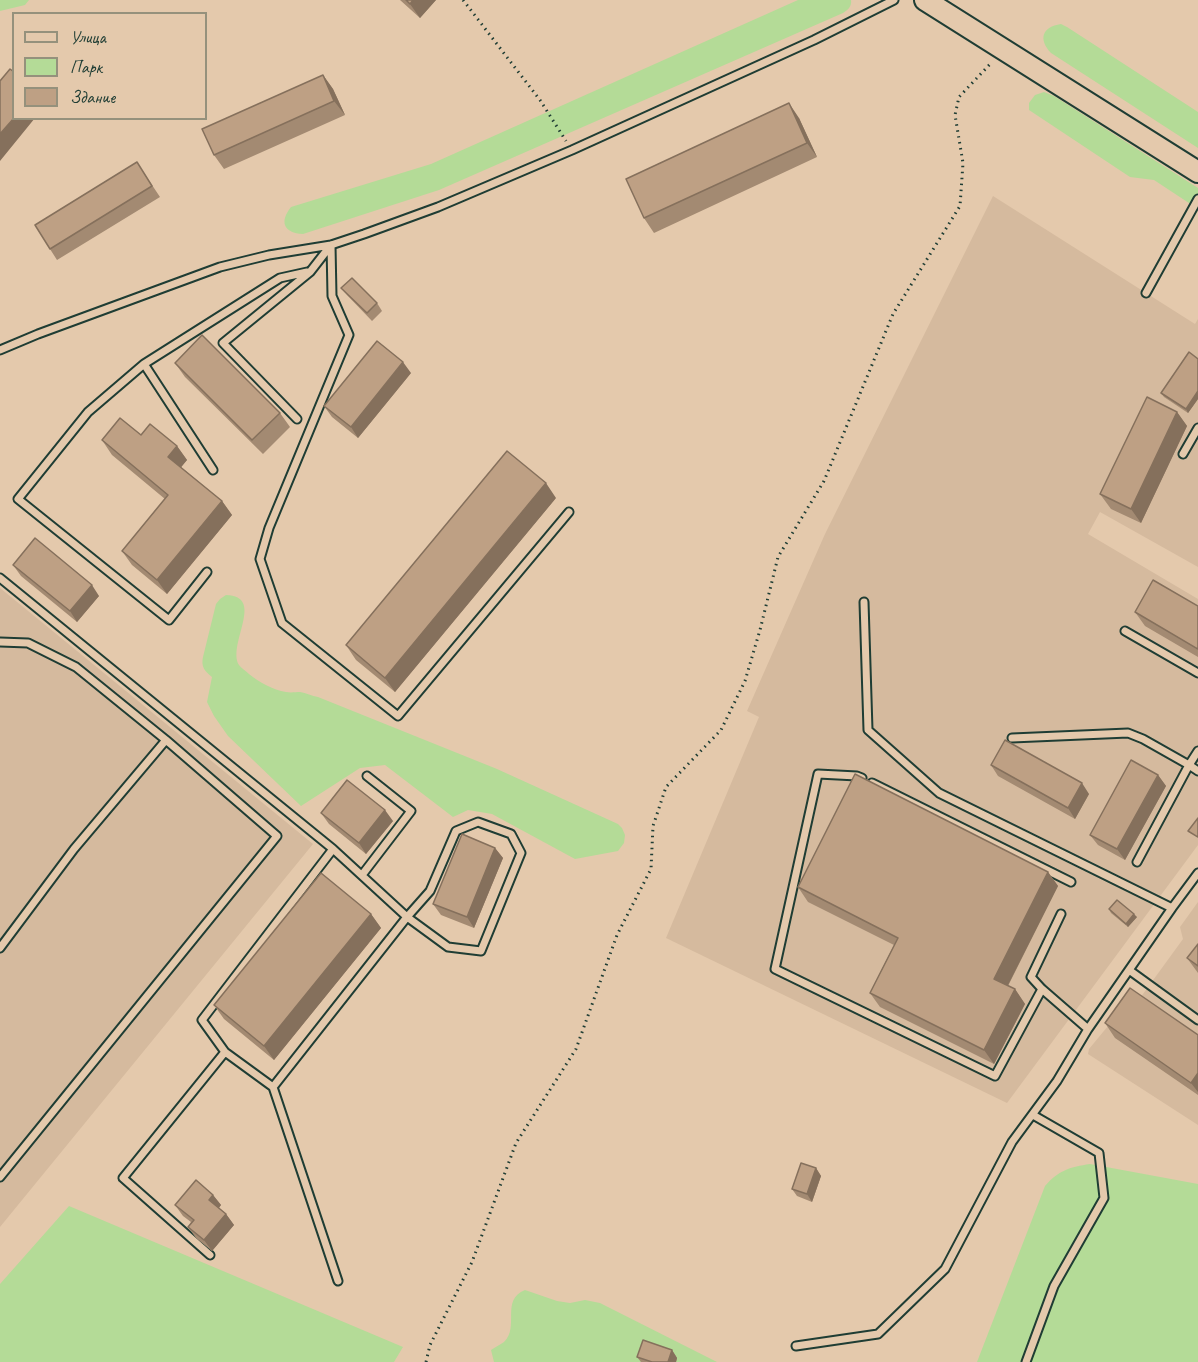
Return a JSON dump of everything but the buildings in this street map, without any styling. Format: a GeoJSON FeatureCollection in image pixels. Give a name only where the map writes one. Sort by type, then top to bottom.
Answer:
{"type":"FeatureCollection","features":[{"type":"Feature","properties":{"kind":"street"},"geometry":{"type":"LineString","coordinates":[[925,0],[1198,172]]}},
{"type":"Feature","properties":{"kind":"lane"},"geometry":{"type":"LineString","coordinates":[[0,350],[220,267],[269,255],[331,245],[438,207],[572,150],[814,40],[894,0]]}},
{"type":"Feature","properties":{"kind":"lane"},"geometry":{"type":"LineString","coordinates":[[1146,293],[1198,199]]}},
{"type":"Feature","properties":{"kind":"lane"},"geometry":{"type":"LineString","coordinates":[[297,419],[223,343],[310,272],[331,245]]}},
{"type":"Feature","properties":{"kind":"lane"},"geometry":{"type":"LineString","coordinates":[[331,245],[332,296],[349,335],[269,528],[260,559],[282,623],[398,716],[569,512]]}},
{"type":"Feature","properties":{"kind":"lane"},"geometry":{"type":"LineString","coordinates":[[207,572],[169,620],[18,500],[88,412],[144,364],[280,278],[310,272]]}},
{"type":"Feature","properties":{"kind":"lane"},"geometry":{"type":"LineString","coordinates":[[144,364],[213,470]]}},
{"type":"Feature","properties":{"kind":"lane"},"geometry":{"type":"LineString","coordinates":[[1183,454],[1198,428]]}},
{"type":"Feature","properties":{"kind":"lane"},"geometry":{"type":"LineString","coordinates":[[0,578],[333,849],[407,917],[448,947],[481,951],[521,853],[511,834],[478,822],[456,831],[430,891],[407,917],[273,1087]]}},
{"type":"Feature","properties":{"kind":"lane"},"geometry":{"type":"LineString","coordinates":[[864,602],[868,729],[939,793],[1172,908]]}},
{"type":"Feature","properties":{"kind":"lane"},"geometry":{"type":"LineString","coordinates":[[1125,631],[1198,673]]}},
{"type":"Feature","properties":{"kind":"lane"},"geometry":{"type":"LineString","coordinates":[[0,642],[28,643],[76,668],[278,836],[2,1172]]}},
{"type":"Feature","properties":{"kind":"lane"},"geometry":{"type":"LineString","coordinates":[[1012,738],[1128,733],[1143,739],[1198,771]]}},
{"type":"Feature","properties":{"kind":"lane"},"geometry":{"type":"LineString","coordinates":[[0,948],[74,849],[166,741]]}},
{"type":"Feature","properties":{"kind":"lane"},"geometry":{"type":"LineString","coordinates":[[1137,862],[1198,751]]}},
{"type":"Feature","properties":{"kind":"lane"},"geometry":{"type":"LineString","coordinates":[[1042,989],[995,1076],[775,969],[818,774],[857,776],[1071,882]]}},
{"type":"Feature","properties":{"kind":"lane"},"geometry":{"type":"LineString","coordinates":[[362,875],[411,811],[367,776]]}},
{"type":"Feature","properties":{"kind":"lane"},"geometry":{"type":"LineString","coordinates":[[333,849],[202,1020],[225,1052],[273,1087],[338,1281]]}},
{"type":"Feature","properties":{"kind":"lane"},"geometry":{"type":"LineString","coordinates":[[796,1346],[878,1334],[945,1269],[1012,1142],[1057,1081],[1088,1029],[1198,873]]}},
{"type":"Feature","properties":{"kind":"lane"},"geometry":{"type":"LineString","coordinates":[[1060,914],[1031,976],[1042,989],[1088,1029]]}},
{"type":"Feature","properties":{"kind":"lane"},"geometry":{"type":"LineString","coordinates":[[1129,970],[1198,1020]]}},
{"type":"Feature","properties":{"kind":"lane"},"geometry":{"type":"LineString","coordinates":[[210,1255],[123,1178],[225,1052]]}},
{"type":"Feature","properties":{"kind":"lane"},"geometry":{"type":"LineString","coordinates":[[1026,1362],[1054,1286],[1104,1198],[1099,1153],[1033,1115]]}},
{"type":"Feature","properties":{"kind":"path"},"geometry":{"type":"LineString","coordinates":[[463,0],[540,100],[572,150]]}},
{"type":"Feature","properties":{"kind":"path"},"geometry":{"type":"LineString","coordinates":[[426,1362],[430,1345],[472,1262],[516,1143],[576,1049],[617,935],[651,869],[653,826],[666,787],[722,730],[744,681],[760,630],[778,557],[824,481],[893,314],[960,206],[963,163],[956,115],[959,97],[1003,49]]}},
{"type":"Feature","properties":{"kind":"shaded area"},"geometry":{"type":"Polygon","coordinates":[[[993,196],[1195,324],[1198,319],[1198,567],[1100,512],[1088,534],[1198,599],[1198,845],[1007,1103],[666,938],[759,717],[747,711],[825,534],[993,196]]]}},
{"type":"Feature","properties":{"kind":"shaded area"},"geometry":{"type":"Polygon","coordinates":[[[0,588],[313,844],[0,1227],[0,588]]]}},
{"type":"Feature","properties":{"kind":"shaded area"},"geometry":{"type":"Polygon","coordinates":[[[1198,902],[1198,1125],[1088,1054],[1089,1049],[1108,1026],[1119,1027],[1183,939],[1180,927],[1198,902]]]}},
{"type":"Feature","properties":{"kind":"green space"},"geometry":{"type":"Polygon","coordinates":[[[0,0],[29,0],[25,5],[0,11],[0,0]]]}},
{"type":"Feature","properties":{"kind":"green space"},"geometry":{"type":"Polygon","coordinates":[[[798,0],[851,0],[851,2],[849,8],[843,13],[439,190],[303,234],[291,231],[285,226],[285,217],[291,207],[431,164],[798,0]]]}},
{"type":"Feature","properties":{"kind":"green space"},"geometry":{"type":"Polygon","coordinates":[[[1061,24],[1198,112],[1198,148],[1051,53],[1044,43],[1044,34],[1050,28],[1061,24]]]}},
{"type":"Feature","properties":{"kind":"green space"},"geometry":{"type":"Polygon","coordinates":[[[1044,92],[1054,96],[1198,188],[1198,209],[1154,180],[1130,177],[1029,110],[1029,103],[1035,95],[1044,92]]]}},
{"type":"Feature","properties":{"kind":"green space"},"geometry":{"type":"Polygon","coordinates":[[[226,595],[238,597],[243,603],[245,612],[237,656],[239,665],[257,680],[281,691],[300,692],[318,697],[497,769],[618,824],[625,835],[624,843],[618,851],[575,859],[492,814],[468,810],[453,817],[385,765],[360,768],[301,806],[228,736],[207,702],[212,677],[204,668],[203,657],[216,604],[226,595]]]}},
{"type":"Feature","properties":{"kind":"green space"},"geometry":{"type":"Polygon","coordinates":[[[1090,1164],[1198,1184],[1198,1362],[977,1362],[1045,1186],[1065,1170],[1090,1164]]]}},
{"type":"Feature","properties":{"kind":"green space"},"geometry":{"type":"Polygon","coordinates":[[[69,1206],[403,1347],[394,1362],[0,1362],[0,1284],[69,1206]]]}},
{"type":"Feature","properties":{"kind":"green space"},"geometry":{"type":"Polygon","coordinates":[[[525,1290],[557,1301],[570,1303],[585,1300],[600,1303],[717,1362],[494,1362],[491,1350],[504,1342],[508,1336],[511,1329],[513,1300],[525,1290]]]}}]}
